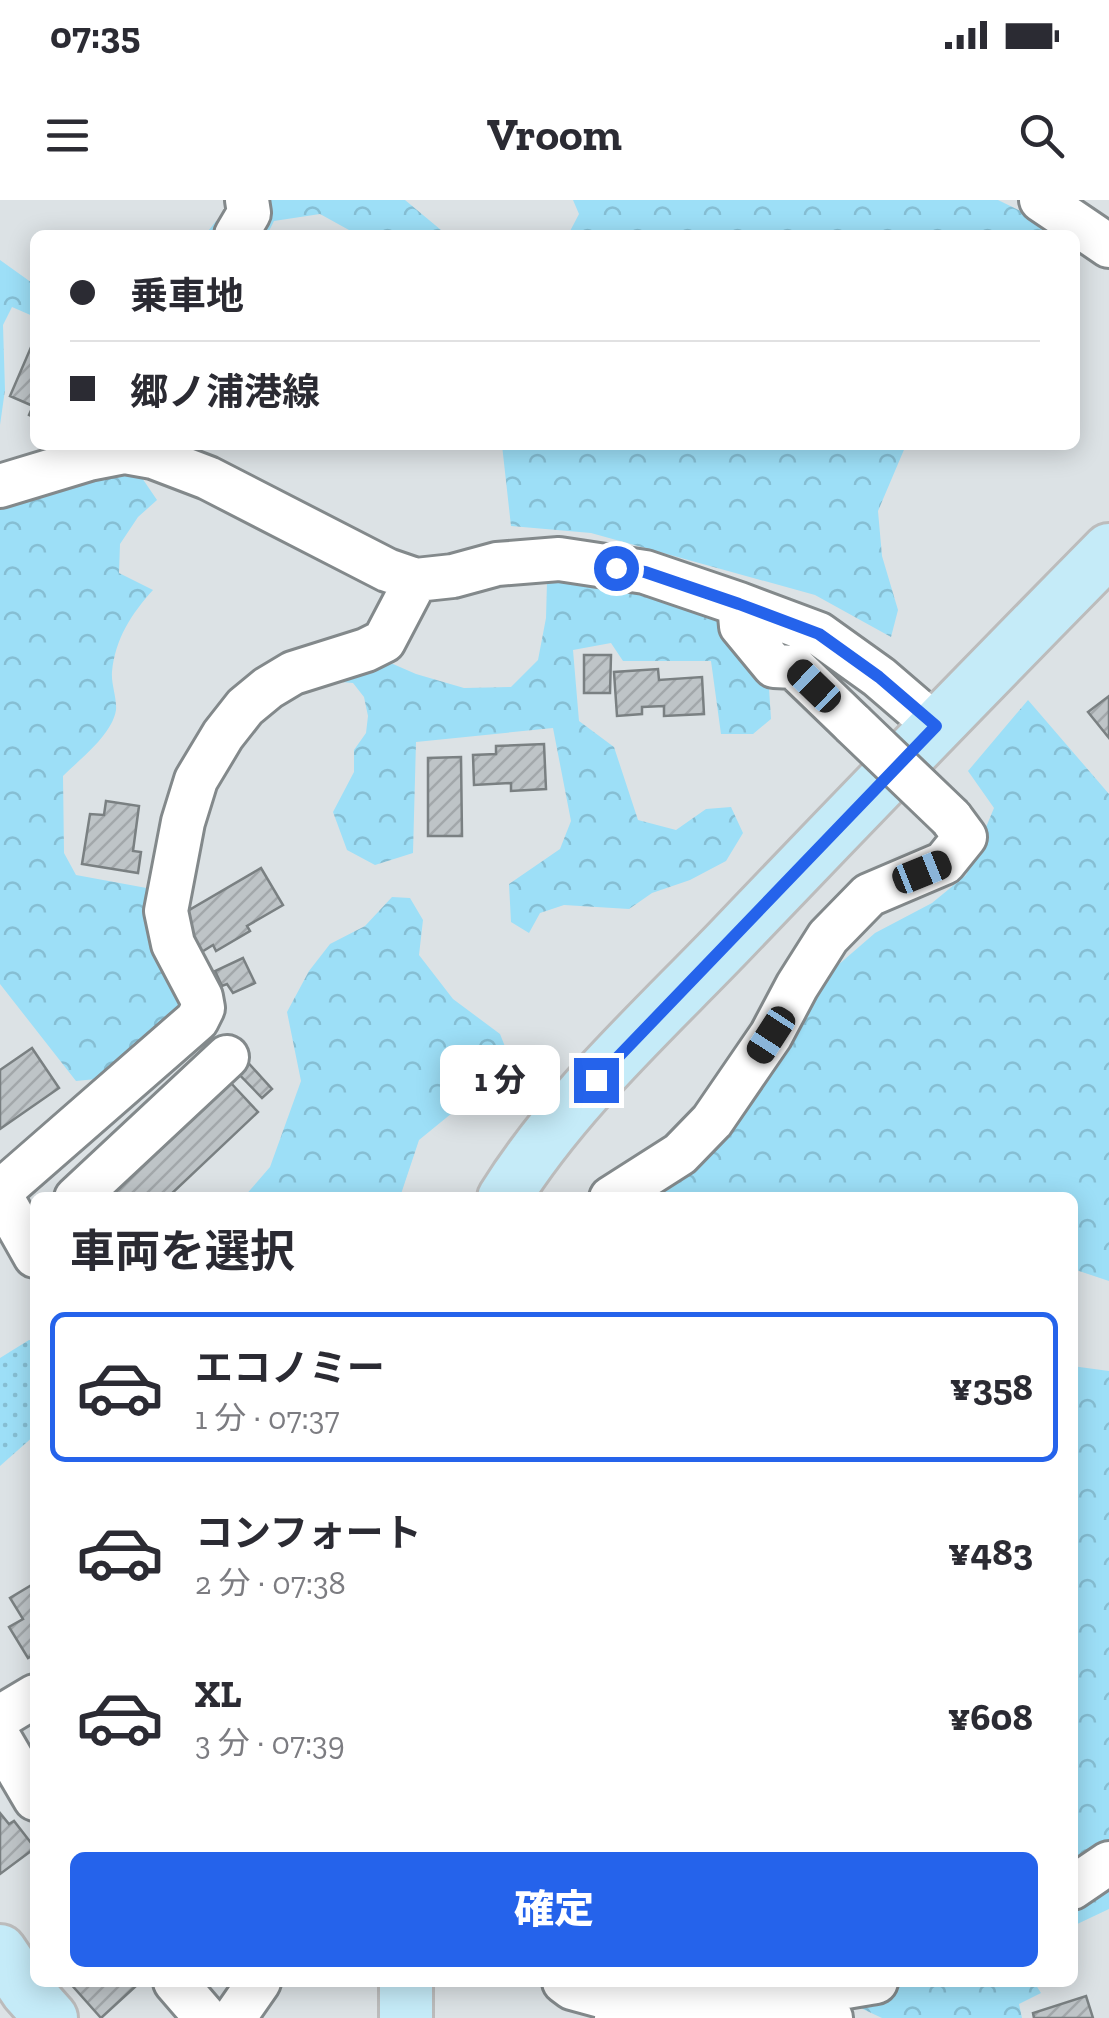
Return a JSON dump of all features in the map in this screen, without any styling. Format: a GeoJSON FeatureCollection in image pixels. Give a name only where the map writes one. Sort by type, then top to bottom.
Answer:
{"type":"FeatureCollection","features":[{"type":"Feature","properties":{"kind":"main road"},"geometry":{"type":"LineString","coordinates":[[508,1192],[596,1080],[1109,550]]}},
{"type":"Feature","properties":{"kind":"main road"},"geometry":{"type":"LineString","coordinates":[[0,1950],[51,2018]]}},
{"type":"Feature","properties":{"kind":"main road"},"geometry":{"type":"LineString","coordinates":[[406,1987],[406,2018]]}},
{"type":"Feature","properties":{"kind":"street"},"geometry":{"type":"LineString","coordinates":[[239,230],[249,213],[247,200]]}},
{"type":"Feature","properties":{"kind":"street"},"geometry":{"type":"LineString","coordinates":[[1041,200],[1109,246]]}},
{"type":"Feature","properties":{"kind":"street"},"geometry":{"type":"LineString","coordinates":[[0,486],[125,452],[214,461],[386,570],[416,580],[453,576],[497,564],[559,559],[645,572],[739,604],[819,634],[879,677],[936,726]]}},
{"type":"Feature","properties":{"kind":"street"},"geometry":{"type":"LineString","coordinates":[[30,1240],[0,1193],[197,1020],[203,1008],[202,997],[173,944],[166,911],[182,822],[196,780],[223,735],[268,688],[294,672],[384,641],[416,580]]}},
{"type":"Feature","properties":{"kind":"street"},"geometry":{"type":"LineString","coordinates":[[620,1192],[680,1154],[712,1121],[771,1035],[828,937],[869,895],[944,863],[965,837],[794,667],[774,666],[741,626],[739,604]]}},
{"type":"Feature","properties":{"kind":"street"},"geometry":{"type":"LineString","coordinates":[[82,1192],[227,1057]]}},
{"type":"Feature","properties":{"kind":"street"},"geometry":{"type":"LineString","coordinates":[[0,1718],[30,1699]]}},
{"type":"Feature","properties":{"kind":"street"},"geometry":{"type":"LineString","coordinates":[[0,1739],[30,1790]]}},
{"type":"Feature","properties":{"kind":"street"},"geometry":{"type":"LineString","coordinates":[[1078,1884],[1109,1863]]}},
{"type":"Feature","properties":{"kind":"street"},"geometry":{"type":"LineString","coordinates":[[178,1987],[206,2018]]}},
{"type":"Feature","properties":{"kind":"street"},"geometry":{"type":"LineString","coordinates":[[234,2018],[256,1987]]}},
{"type":"Feature","properties":{"kind":"street"},"geometry":{"type":"LineString","coordinates":[[571,1987],[628,2012],[736,1990],[792,1992],[834,1987]]}},
{"type":"Feature","properties":{"kind":"street"},"geometry":{"type":"LineString","coordinates":[[736,1990],[831,2018]]}},
{"type":"Feature","properties":{"kind":"green space"},"geometry":{"type":"Polygon","coordinates":[[[260,200],[405,200],[441,230],[349,230],[320,214],[274,221],[270,230],[209,230],[216,221],[260,200]]]}},
{"type":"Feature","properties":{"kind":"green space"},"geometry":{"type":"Polygon","coordinates":[[[573,200],[998,200],[1059,230],[571,230],[579,214],[573,200]]]}},
{"type":"Feature","properties":{"kind":"green space"},"geometry":{"type":"Polygon","coordinates":[[[0,260],[30,281],[30,315],[12,307],[3,325],[5,390],[0,425],[0,260]]]}},
{"type":"Feature","properties":{"kind":"green space"},"geometry":{"type":"Polygon","coordinates":[[[503,450],[904,450],[878,511],[882,556],[898,610],[891,637],[815,595],[591,533],[511,526],[503,450]]]}},
{"type":"Feature","properties":{"kind":"green space"},"geometry":{"type":"Polygon","coordinates":[[[125,465],[140,475],[157,500],[138,517],[120,544],[119,573],[153,590],[132,617],[117,648],[112,672],[116,705],[113,719],[94,746],[63,776],[64,853],[76,875],[152,889],[181,1004],[96,1079],[76,1081],[0,984],[0,501],[125,465]]]}},
{"type":"Feature","properties":{"kind":"green space"},"geometry":{"type":"Polygon","coordinates":[[[568,571],[712,607],[733,630],[769,688],[771,719],[753,734],[721,734],[711,661],[623,661],[611,643],[573,650],[579,721],[614,747],[638,820],[676,830],[706,809],[731,807],[743,833],[726,861],[690,880],[652,893],[629,909],[564,905],[540,913],[529,933],[511,922],[509,884],[560,849],[571,821],[553,728],[416,742],[413,853],[375,865],[347,850],[333,812],[354,772],[354,750],[366,733],[364,697],[353,683],[330,681],[340,670],[393,664],[464,688],[511,687],[538,660],[546,618],[547,582],[568,571]]]}},
{"type":"Feature","properties":{"kind":"green space"},"geometry":{"type":"Polygon","coordinates":[[[1028,700],[1109,794],[1109,1281],[1078,1271],[1078,1192],[659,1192],[724,1140],[775,1067],[815,985],[875,933],[932,903],[966,875],[994,808],[968,771],[1028,700]]]}},
{"type":"Feature","properties":{"kind":"green space"},"geometry":{"type":"Polygon","coordinates":[[[392,897],[410,898],[423,920],[419,955],[453,999],[500,1034],[512,1064],[419,1140],[402,1192],[248,1192],[270,1167],[301,1081],[287,1012],[309,971],[330,944],[365,926],[392,897]]]}},
{"type":"Feature","properties":{"kind":"green space"},"geometry":{"type":"Polygon","coordinates":[[[30,1340],[30,1439],[0,1466],[0,1358],[30,1340]]]}},
{"type":"Feature","properties":{"kind":"green space"},"geometry":{"type":"Polygon","coordinates":[[[1078,1367],[1109,1371],[1109,1909],[1078,1924],[1078,1367]]]}},
{"type":"Feature","properties":{"kind":"green space"},"geometry":{"type":"Polygon","coordinates":[[[816,1987],[1037,1987],[1041,1993],[1019,2004],[1022,2018],[882,2018],[816,1987]]]}},
{"type":"Feature","properties":{"kind":"building"},"geometry":{"type":"Polygon","coordinates":[[[30,350],[30,405],[10,396],[30,350]]]}},
{"type":"Feature","properties":{"kind":"building"},"geometry":{"type":"Polygon","coordinates":[[[584,655],[611,655],[610,693],[584,693],[584,655]]]}},
{"type":"Feature","properties":{"kind":"building"},"geometry":{"type":"Polygon","coordinates":[[[658,669],[659,680],[702,677],[704,714],[664,716],[664,706],[642,707],[642,714],[617,716],[614,672],[658,669]]]}},
{"type":"Feature","properties":{"kind":"building"},"geometry":{"type":"Polygon","coordinates":[[[1109,696],[1109,738],[1088,712],[1109,696]]]}},
{"type":"Feature","properties":{"kind":"building"},"geometry":{"type":"Polygon","coordinates":[[[544,744],[546,789],[511,791],[511,783],[474,785],[473,755],[496,754],[496,746],[544,744]]]}},
{"type":"Feature","properties":{"kind":"building"},"geometry":{"type":"Polygon","coordinates":[[[461,757],[462,836],[428,836],[428,758],[461,757]]]}},
{"type":"Feature","properties":{"kind":"building"},"geometry":{"type":"Polygon","coordinates":[[[106,801],[139,806],[133,851],[141,852],[138,873],[82,864],[90,814],[104,815],[106,801]]]}},
{"type":"Feature","properties":{"kind":"building"},"geometry":{"type":"Polygon","coordinates":[[[261,868],[283,905],[247,926],[250,931],[216,951],[213,945],[200,953],[179,916],[261,868]]]}},
{"type":"Feature","properties":{"kind":"building"},"geometry":{"type":"Polygon","coordinates":[[[243,958],[255,983],[233,993],[227,984],[222,986],[215,971],[243,958]]]}},
{"type":"Feature","properties":{"kind":"building"},"geometry":{"type":"Polygon","coordinates":[[[32,1048],[59,1088],[0,1129],[0,1070],[32,1048]]]}},
{"type":"Feature","properties":{"kind":"building"},"geometry":{"type":"Polygon","coordinates":[[[243,1057],[272,1089],[262,1098],[232,1067],[243,1057]]]}},
{"type":"Feature","properties":{"kind":"building"},"geometry":{"type":"Polygon","coordinates":[[[230,1082],[258,1112],[173,1192],[112,1192],[230,1082]]]}},
{"type":"Feature","properties":{"kind":"building"},"geometry":{"type":"Polygon","coordinates":[[[30,1586],[28,1658],[9,1627],[23,1619],[10,1598],[30,1586]]]}},
{"type":"Feature","properties":{"kind":"building"},"geometry":{"type":"Polygon","coordinates":[[[0,1813],[9,1824],[14,1821],[30,1842],[30,1852],[0,1874],[0,1813]]]}},
{"type":"Feature","properties":{"kind":"building"},"geometry":{"type":"Polygon","coordinates":[[[73,1987],[135,1987],[101,2018],[73,1987]]]}},
{"type":"Feature","properties":{"kind":"building"},"geometry":{"type":"Polygon","coordinates":[[[1086,1996],[1093,2018],[1034,2018],[1033,2013],[1086,1996]]]}},
{"type":"Feature","properties":{"kind":"route"},"geometry":{"type":"LineString","coordinates":[[596,1080],[936,726],[879,677],[819,634],[645,572],[616,568]]}}]}
